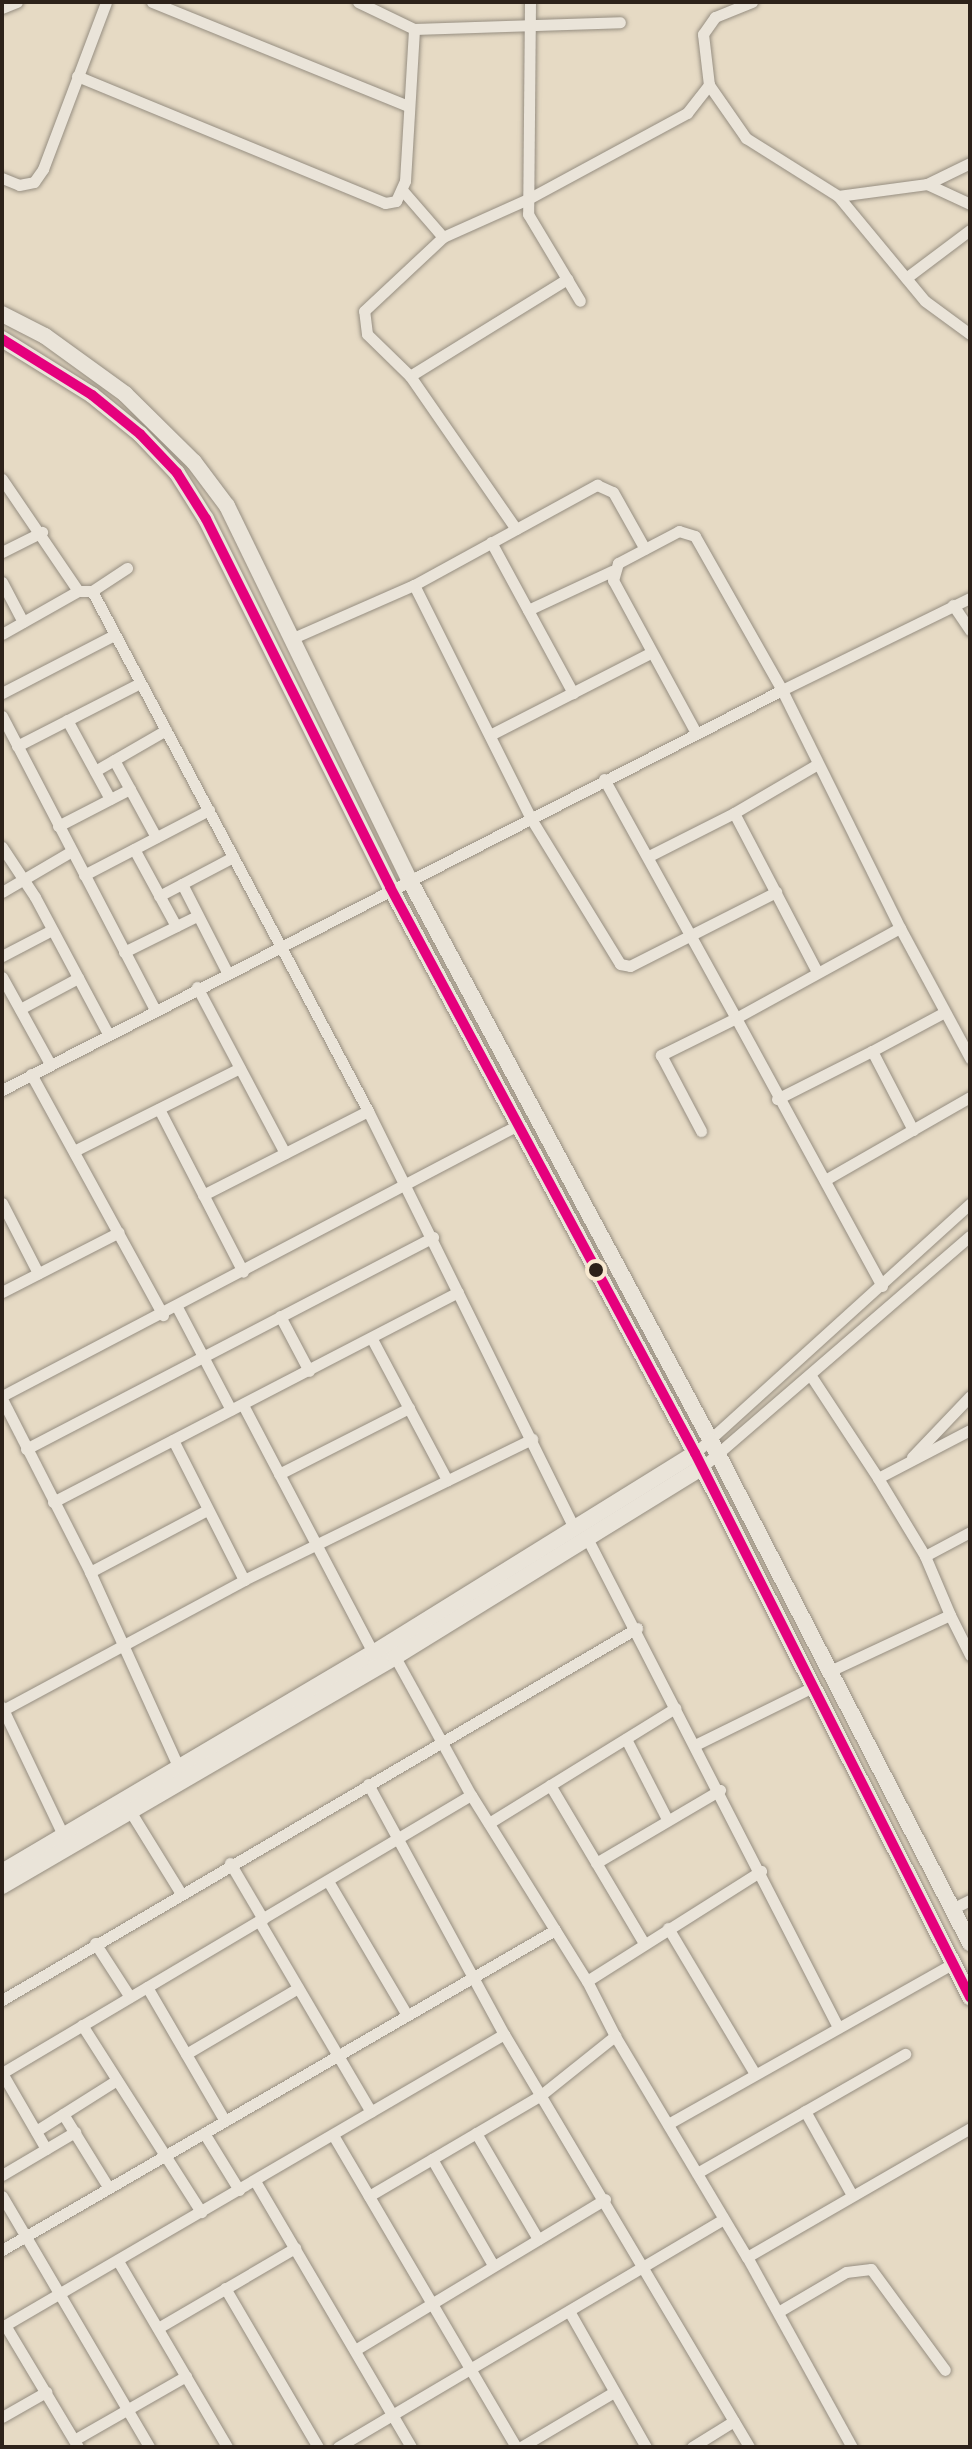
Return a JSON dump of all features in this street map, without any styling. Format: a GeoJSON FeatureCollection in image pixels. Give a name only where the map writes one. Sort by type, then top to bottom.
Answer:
{"type":"FeatureCollection","features":[{"type":"Feature","properties":{"kind":"main road"},"geometry":{"type":"LineString","coordinates":[[2,314],[104,376],[155,420],[227,506],[409,879],[832,1670],[871,1758],[954,1908],[970,1943]]}},
{"type":"Feature","properties":{"kind":"main road"},"geometry":{"type":"LineString","coordinates":[[2,339],[92,395],[177,473],[206,519],[390,887],[698,1460],[970,1997]]}},
{"type":"Feature","properties":{"kind":"main road"},"geometry":{"type":"LineString","coordinates":[[92,395],[104,376]]}},
{"type":"Feature","properties":{"kind":"main road"},"geometry":{"type":"LineString","coordinates":[[2,1872],[580,1533],[698,1460]]}},
{"type":"Feature","properties":{"kind":"main road"},"geometry":{"type":"LineString","coordinates":[[2,1886],[395,1657],[580,1533]]}},
{"type":"Feature","properties":{"kind":"street"},"geometry":{"type":"LineString","coordinates":[[2,8],[17,2]]}},
{"type":"Feature","properties":{"kind":"street"},"geometry":{"type":"LineString","coordinates":[[2,178],[19,185],[34,182],[106,2]]}},
{"type":"Feature","properties":{"kind":"street"},"geometry":{"type":"LineString","coordinates":[[152,2],[408,106]]}},
{"type":"Feature","properties":{"kind":"street"},"geometry":{"type":"LineString","coordinates":[[358,2],[414,29],[533,29],[620,22]]}},
{"type":"Feature","properties":{"kind":"street"},"geometry":{"type":"LineString","coordinates":[[530,2],[533,29],[528,214],[580,301]]}},
{"type":"Feature","properties":{"kind":"street"},"geometry":{"type":"LineString","coordinates":[[752,2],[727,5],[703,34],[709,85],[746,138],[838,196],[925,301],[970,334]]}},
{"type":"Feature","properties":{"kind":"street"},"geometry":{"type":"LineString","coordinates":[[77,76],[385,203],[396,201],[403,191],[414,29]]}},
{"type":"Feature","properties":{"kind":"street"},"geometry":{"type":"LineString","coordinates":[[516,529],[410,376],[367,334],[364,311],[443,237],[528,199],[687,113],[709,85]]}},
{"type":"Feature","properties":{"kind":"street"},"geometry":{"type":"LineString","coordinates":[[838,196],[927,184],[970,163]]}},
{"type":"Feature","properties":{"kind":"street"},"geometry":{"type":"LineString","coordinates":[[927,184],[970,204]]}},
{"type":"Feature","properties":{"kind":"street"},"geometry":{"type":"LineString","coordinates":[[403,191],[443,237]]}},
{"type":"Feature","properties":{"kind":"street"},"geometry":{"type":"LineString","coordinates":[[906,278],[970,230]]}},
{"type":"Feature","properties":{"kind":"street"},"geometry":{"type":"LineString","coordinates":[[410,376],[567,279]]}},
{"type":"Feature","properties":{"kind":"street"},"geometry":{"type":"LineString","coordinates":[[4,482],[42,532],[78,591]]}},
{"type":"Feature","properties":{"kind":"street"},"geometry":{"type":"LineString","coordinates":[[293,638],[414,585],[605,485],[645,549]]}},
{"type":"Feature","properties":{"kind":"street"},"geometry":{"type":"LineString","coordinates":[[528,610],[612,571],[679,531],[695,536],[782,690],[816,765],[943,1013],[970,1058]]}},
{"type":"Feature","properties":{"kind":"street"},"geometry":{"type":"LineString","coordinates":[[2,552],[42,532]]}},
{"type":"Feature","properties":{"kind":"street"},"geometry":{"type":"LineString","coordinates":[[491,542],[573,693]]}},
{"type":"Feature","properties":{"kind":"street"},"geometry":{"type":"LineString","coordinates":[[2,634],[78,591],[92,591],[127,568]]}},
{"type":"Feature","properties":{"kind":"street"},"geometry":{"type":"LineString","coordinates":[[612,571],[650,653],[696,733]]}},
{"type":"Feature","properties":{"kind":"street"},"geometry":{"type":"LineString","coordinates":[[2,582],[23,622]]}},
{"type":"Feature","properties":{"kind":"street"},"geometry":{"type":"LineString","coordinates":[[414,585],[530,817],[620,964],[630,966],[776,892]]}},
{"type":"Feature","properties":{"kind":"street"},"geometry":{"type":"LineString","coordinates":[[92,591],[278,947],[406,1183],[580,1533],[637,1628],[837,2025]]}},
{"type":"Feature","properties":{"kind":"street"},"geometry":{"type":"LineString","coordinates":[[2,1090],[390,887],[970,598]]}},
{"type":"Feature","properties":{"kind":"street"},"geometry":{"type":"LineString","coordinates":[[953,605],[970,630]]}},
{"type":"Feature","properties":{"kind":"street"},"geometry":{"type":"LineString","coordinates":[[2,693],[114,635]]}},
{"type":"Feature","properties":{"kind":"street"},"geometry":{"type":"LineString","coordinates":[[490,735],[650,653]]}},
{"type":"Feature","properties":{"kind":"street"},"geometry":{"type":"LineString","coordinates":[[17,746],[140,683]]}},
{"type":"Feature","properties":{"kind":"street"},"geometry":{"type":"LineString","coordinates":[[2,716],[154,1008]]}},
{"type":"Feature","properties":{"kind":"street"},"geometry":{"type":"LineString","coordinates":[[67,720],[110,799]]}},
{"type":"Feature","properties":{"kind":"street"},"geometry":{"type":"LineString","coordinates":[[95,771],[166,730]]}},
{"type":"Feature","properties":{"kind":"street"},"geometry":{"type":"LineString","coordinates":[[114,760],[156,837]]}},
{"type":"Feature","properties":{"kind":"street"},"geometry":{"type":"LineString","coordinates":[[649,856],[734,813],[816,765]]}},
{"type":"Feature","properties":{"kind":"street"},"geometry":{"type":"LineString","coordinates":[[604,779],[649,856],[777,1099],[882,1286]]}},
{"type":"Feature","properties":{"kind":"street"},"geometry":{"type":"LineString","coordinates":[[58,826],[130,789]]}},
{"type":"Feature","properties":{"kind":"street"},"geometry":{"type":"LineString","coordinates":[[84,875],[209,810]]}},
{"type":"Feature","properties":{"kind":"street"},"geometry":{"type":"LineString","coordinates":[[734,813],[817,972]]}},
{"type":"Feature","properties":{"kind":"street"},"geometry":{"type":"LineString","coordinates":[[2,847],[52,930],[108,1034]]}},
{"type":"Feature","properties":{"kind":"street"},"geometry":{"type":"LineString","coordinates":[[134,849],[176,926]]}},
{"type":"Feature","properties":{"kind":"street"},"geometry":{"type":"LineString","coordinates":[[2,892],[72,851]]}},
{"type":"Feature","properties":{"kind":"street"},"geometry":{"type":"LineString","coordinates":[[159,896],[233,857]]}},
{"type":"Feature","properties":{"kind":"street"},"geometry":{"type":"LineString","coordinates":[[182,884],[227,972]]}},
{"type":"Feature","properties":{"kind":"street"},"geometry":{"type":"LineString","coordinates":[[124,952],[197,916]]}},
{"type":"Feature","properties":{"kind":"street"},"geometry":{"type":"LineString","coordinates":[[701,1131],[661,1055],[736,1018],[900,928]]}},
{"type":"Feature","properties":{"kind":"street"},"geometry":{"type":"LineString","coordinates":[[2,956],[52,930]]}},
{"type":"Feature","properties":{"kind":"street"},"geometry":{"type":"LineString","coordinates":[[2,977],[50,1064]]}},
{"type":"Feature","properties":{"kind":"street"},"geometry":{"type":"LineString","coordinates":[[20,1009],[78,978]]}},
{"type":"Feature","properties":{"kind":"street"},"geometry":{"type":"LineString","coordinates":[[197,987],[285,1153]]}},
{"type":"Feature","properties":{"kind":"street"},"geometry":{"type":"LineString","coordinates":[[777,1099],[943,1013]]}},
{"type":"Feature","properties":{"kind":"street"},"geometry":{"type":"LineString","coordinates":[[872,1051],[913,1130]]}},
{"type":"Feature","properties":{"kind":"street"},"geometry":{"type":"LineString","coordinates":[[76,1150],[240,1068]]}},
{"type":"Feature","properties":{"kind":"street"},"geometry":{"type":"LineString","coordinates":[[31,1074],[76,1150],[163,1315]]}},
{"type":"Feature","properties":{"kind":"street"},"geometry":{"type":"LineString","coordinates":[[825,1180],[970,1097]]}},
{"type":"Feature","properties":{"kind":"street"},"geometry":{"type":"LineString","coordinates":[[159,1109],[243,1272]]}},
{"type":"Feature","properties":{"kind":"street"},"geometry":{"type":"LineString","coordinates":[[203,1195],[368,1111]]}},
{"type":"Feature","properties":{"kind":"street"},"geometry":{"type":"LineString","coordinates":[[178,1766],[90,1572],[2,1398],[518,1125]]}},
{"type":"Feature","properties":{"kind":"street"},"geometry":{"type":"LineString","coordinates":[[2,1203],[38,1273]]}},
{"type":"Feature","properties":{"kind":"street"},"geometry":{"type":"LineString","coordinates":[[698,1460],[711,1441],[970,1204]]}},
{"type":"Feature","properties":{"kind":"street"},"geometry":{"type":"LineString","coordinates":[[2,1292],[119,1232]]}},
{"type":"Feature","properties":{"kind":"street"},"geometry":{"type":"LineString","coordinates":[[698,1460],[718,1458],[970,1236]]}},
{"type":"Feature","properties":{"kind":"street"},"geometry":{"type":"LineString","coordinates":[[26,1449],[433,1237]]}},
{"type":"Feature","properties":{"kind":"street"},"geometry":{"type":"LineString","coordinates":[[53,1502],[458,1292]]}},
{"type":"Feature","properties":{"kind":"street"},"geometry":{"type":"LineString","coordinates":[[177,1307],[202,1357],[279,1474],[373,1653]]}},
{"type":"Feature","properties":{"kind":"street"},"geometry":{"type":"LineString","coordinates":[[280,1316],[309,1371]]}},
{"type":"Feature","properties":{"kind":"street"},"geometry":{"type":"LineString","coordinates":[[372,1339],[447,1480]]}},
{"type":"Feature","properties":{"kind":"street"},"geometry":{"type":"LineString","coordinates":[[811,1376],[925,1556],[970,1655]]}},
{"type":"Feature","properties":{"kind":"street"},"geometry":{"type":"LineString","coordinates":[[906,1463],[970,1396]]}},
{"type":"Feature","properties":{"kind":"street"},"geometry":{"type":"LineString","coordinates":[[279,1474],[409,1408]]}},
{"type":"Feature","properties":{"kind":"street"},"geometry":{"type":"LineString","coordinates":[[878,1478],[970,1430]]}},
{"type":"Feature","properties":{"kind":"street"},"geometry":{"type":"LineString","coordinates":[[64,1837],[3,1708],[244,1580],[532,1439]]}},
{"type":"Feature","properties":{"kind":"street"},"geometry":{"type":"LineString","coordinates":[[173,1440],[244,1580]]}},
{"type":"Feature","properties":{"kind":"street"},"geometry":{"type":"LineString","coordinates":[[90,1572],[207,1510]]}},
{"type":"Feature","properties":{"kind":"street"},"geometry":{"type":"LineString","coordinates":[[925,1556],[970,1532]]}},
{"type":"Feature","properties":{"kind":"street"},"geometry":{"type":"LineString","coordinates":[[832,1670],[950,1615]]}},
{"type":"Feature","properties":{"kind":"street"},"geometry":{"type":"LineString","coordinates":[[2,2000],[180,1892],[637,1628]]}},
{"type":"Feature","properties":{"kind":"street"},"geometry":{"type":"LineString","coordinates":[[395,1657],[444,1739],[471,1795],[587,1981],[615,2036],[747,2257],[852,2447]]}},
{"type":"Feature","properties":{"kind":"street"},"geometry":{"type":"LineString","coordinates":[[695,1745],[813,1687]]}},
{"type":"Feature","properties":{"kind":"street"},"geometry":{"type":"LineString","coordinates":[[489,1823],[675,1708]]}},
{"type":"Feature","properties":{"kind":"street"},"geometry":{"type":"LineString","coordinates":[[626,1739],[666,1817]]}},
{"type":"Feature","properties":{"kind":"street"},"geometry":{"type":"LineString","coordinates":[[368,1784],[504,2034],[605,2199],[749,2447]]}},
{"type":"Feature","properties":{"kind":"street"},"geometry":{"type":"LineString","coordinates":[[550,1785],[644,1943]]}},
{"type":"Feature","properties":{"kind":"street"},"geometry":{"type":"LineString","coordinates":[[596,1863],[666,1817],[720,1790]]}},
{"type":"Feature","properties":{"kind":"street"},"geometry":{"type":"LineString","coordinates":[[46,2149],[2,2073],[471,1795]]}},
{"type":"Feature","properties":{"kind":"street"},"geometry":{"type":"LineString","coordinates":[[130,1811],[180,1892]]}},
{"type":"Feature","properties":{"kind":"street"},"geometry":{"type":"LineString","coordinates":[[230,1863],[298,1988],[371,2112]]}},
{"type":"Feature","properties":{"kind":"street"},"geometry":{"type":"LineString","coordinates":[[587,1981],[761,1871]]}},
{"type":"Feature","properties":{"kind":"street"},"geometry":{"type":"LineString","coordinates":[[328,1881],[407,2015]]}},
{"type":"Feature","properties":{"kind":"street"},"geometry":{"type":"LineString","coordinates":[[954,1908],[970,1900]]}},
{"type":"Feature","properties":{"kind":"street"},"geometry":{"type":"LineString","coordinates":[[668,1928],[754,2072]]}},
{"type":"Feature","properties":{"kind":"street"},"geometry":{"type":"LineString","coordinates":[[2,2250],[555,1930]]}},
{"type":"Feature","properties":{"kind":"street"},"geometry":{"type":"LineString","coordinates":[[95,1943],[130,1997]]}},
{"type":"Feature","properties":{"kind":"street"},"geometry":{"type":"LineString","coordinates":[[668,2124],[837,2025],[952,1964]]}},
{"type":"Feature","properties":{"kind":"street"},"geometry":{"type":"LineString","coordinates":[[147,1987],[225,2121]]}},
{"type":"Feature","properties":{"kind":"street"},"geometry":{"type":"LineString","coordinates":[[186,2054],[298,1988]]}},
{"type":"Feature","properties":{"kind":"street"},"geometry":{"type":"LineString","coordinates":[[82,2025],[162,2156],[201,2212]]}},
{"type":"Feature","properties":{"kind":"street"},"geometry":{"type":"LineString","coordinates":[[186,2376],[76,2443],[3,2326],[504,2034]]}},
{"type":"Feature","properties":{"kind":"street"},"geometry":{"type":"LineString","coordinates":[[369,2196],[541,2095],[615,2036]]}},
{"type":"Feature","properties":{"kind":"street"},"geometry":{"type":"LineString","coordinates":[[697,2173],[905,2054]]}},
{"type":"Feature","properties":{"kind":"street"},"geometry":{"type":"LineString","coordinates":[[36,2131],[115,2081]]}},
{"type":"Feature","properties":{"kind":"street"},"geometry":{"type":"LineString","coordinates":[[805,2111],[852,2195]]}},
{"type":"Feature","properties":{"kind":"street"},"geometry":{"type":"LineString","coordinates":[[63,2114],[108,2187]]}},
{"type":"Feature","properties":{"kind":"street"},"geometry":{"type":"LineString","coordinates":[[747,2257],[970,2128]]}},
{"type":"Feature","properties":{"kind":"street"},"geometry":{"type":"LineString","coordinates":[[2,2175],[75,2132]]}},
{"type":"Feature","properties":{"kind":"street"},"geometry":{"type":"LineString","coordinates":[[204,2133],[239,2190]]}},
{"type":"Feature","properties":{"kind":"street"},"geometry":{"type":"LineString","coordinates":[[476,2133],[538,2239]]}},
{"type":"Feature","properties":{"kind":"street"},"geometry":{"type":"LineString","coordinates":[[333,2135],[518,2447],[614,2392]]}},
{"type":"Feature","properties":{"kind":"street"},"geometry":{"type":"LineString","coordinates":[[432,2159],[493,2265]]}},
{"type":"Feature","properties":{"kind":"street"},"geometry":{"type":"LineString","coordinates":[[255,2181],[411,2447]]}},
{"type":"Feature","properties":{"kind":"street"},"geometry":{"type":"LineString","coordinates":[[2,2196],[149,2447]]}},
{"type":"Feature","properties":{"kind":"street"},"geometry":{"type":"LineString","coordinates":[[355,2350],[605,2199]]}},
{"type":"Feature","properties":{"kind":"street"},"geometry":{"type":"LineString","coordinates":[[338,2447],[724,2219]]}},
{"type":"Feature","properties":{"kind":"street"},"geometry":{"type":"LineString","coordinates":[[158,2328],[295,2248]]}},
{"type":"Feature","properties":{"kind":"street"},"geometry":{"type":"LineString","coordinates":[[118,2261],[227,2447]]}},
{"type":"Feature","properties":{"kind":"street"},"geometry":{"type":"LineString","coordinates":[[778,2312],[846,2272],[871,2269],[945,2370]]}},
{"type":"Feature","properties":{"kind":"street"},"geometry":{"type":"LineString","coordinates":[[225,2288],[318,2447]]}},
{"type":"Feature","properties":{"kind":"street"},"geometry":{"type":"LineString","coordinates":[[569,2311],[646,2447]]}},
{"type":"Feature","properties":{"kind":"street"},"geometry":{"type":"LineString","coordinates":[[2,2417],[46,2392]]}},
{"type":"Feature","properties":{"kind":"street"},"geometry":{"type":"LineString","coordinates":[[692,2447],[734,2421]]}},
{"type":"Feature","properties":{"kind":"transit line"},"geometry":{"type":"LineString","coordinates":[[2,339],[92,395],[140,434],[177,473],[206,519],[390,887],[695,1453],[970,1997]]}}]}
